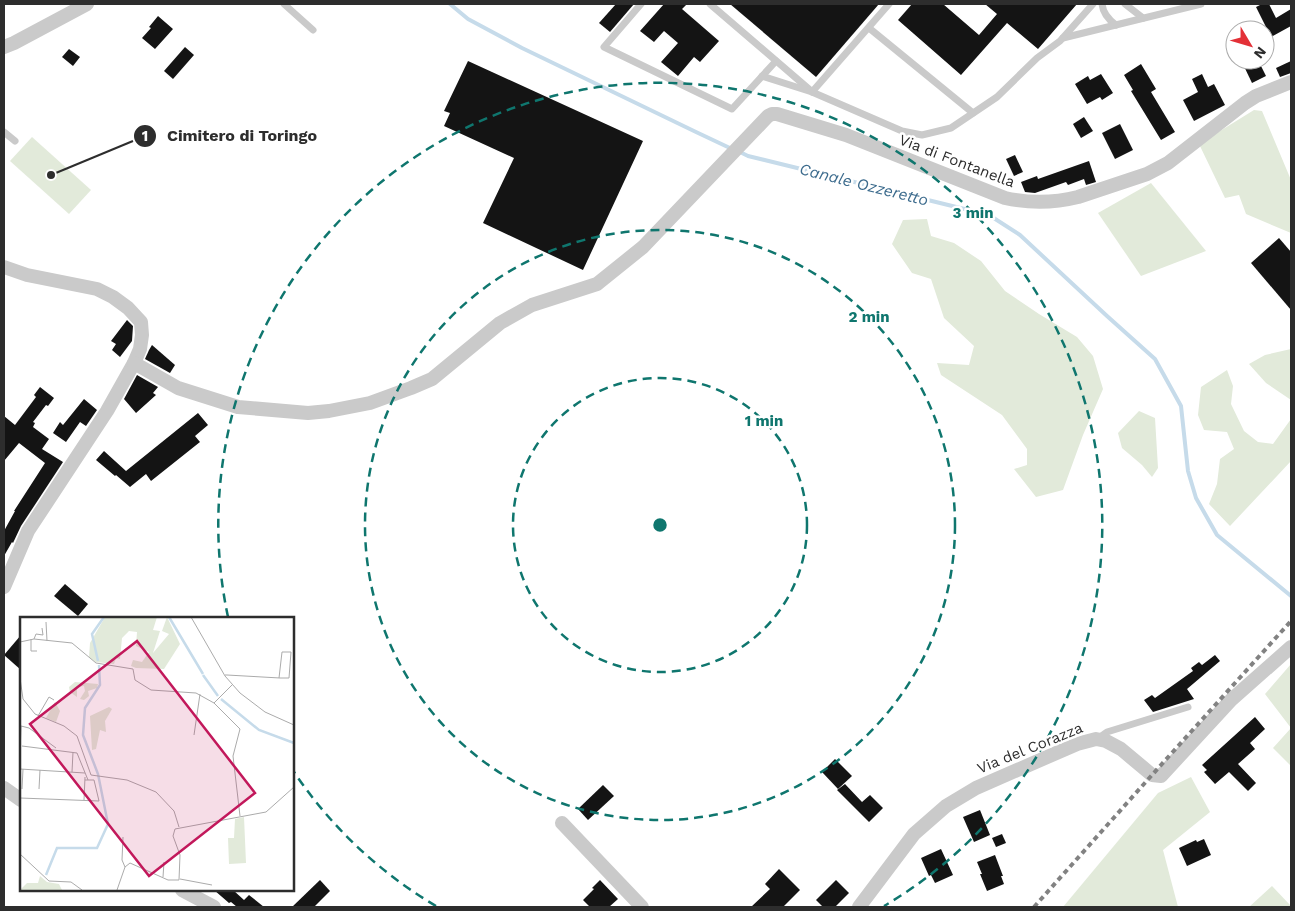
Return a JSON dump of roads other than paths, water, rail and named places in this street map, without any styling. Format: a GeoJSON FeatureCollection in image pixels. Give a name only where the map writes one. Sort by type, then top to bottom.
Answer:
{"type":"FeatureCollection","features":[{"type":"Feature","properties":{"kind":"street"},"geometry":{"type":"LineString","coordinates":[[4,47],[87,4]]}},
{"type":"Feature","properties":{"kind":"street","name":"Via di Fontanella"},"geometry":{"type":"LineString","coordinates":[[134,364],[178,388],[238,407],[308,413],[370,403],[432,379],[500,324],[532,305],[597,284],[643,247],[744,139],[772,114],[846,135],[1005,198],[1042,202],[1069,199],[1147,174],[1168,162],[1245,103],[1256,96],[1291,82]]}},
{"type":"Feature","properties":{"kind":"street"},"geometry":{"type":"LineString","coordinates":[[4,267],[27,275],[97,289],[113,297],[128,308],[141,322],[142,335],[140,349],[134,364],[107,411],[28,532],[4,588]]}},
{"type":"Feature","properties":{"kind":"street","name":"Via del Corazza"},"geometry":{"type":"LineString","coordinates":[[859,907],[914,834],[946,806],[976,788],[1077,744],[1096,739],[1106,741],[1121,749],[1152,775],[1161,776],[1231,700],[1291,648]]}},
{"type":"Feature","properties":{"kind":"street"},"geometry":{"type":"LineString","coordinates":[[4,788],[20,799]]}},
{"type":"Feature","properties":{"kind":"street"},"geometry":{"type":"LineString","coordinates":[[562,823],[642,907]]}},
{"type":"Feature","properties":{"kind":"street"},"geometry":{"type":"LineString","coordinates":[[184,891],[214,907]]}},
{"type":"Feature","properties":{"kind":"lane"},"geometry":{"type":"LineString","coordinates":[[284,4],[313,30]]}},
{"type":"Feature","properties":{"kind":"lane"},"geometry":{"type":"LineString","coordinates":[[641,4],[604,47],[732,109],[776,60]]}},
{"type":"Feature","properties":{"kind":"lane"},"geometry":{"type":"LineString","coordinates":[[710,4],[812,92]]}},
{"type":"Feature","properties":{"kind":"lane"},"geometry":{"type":"LineString","coordinates":[[812,92],[889,4]]}},
{"type":"Feature","properties":{"kind":"lane"},"geometry":{"type":"LineString","coordinates":[[762,76],[812,92],[902,131],[922,135],[951,128],[997,96],[1037,58],[1060,41],[1093,4]]}},
{"type":"Feature","properties":{"kind":"lane"},"geometry":{"type":"LineString","coordinates":[[1102,4],[1102,8],[1110,20],[1116,25]]}},
{"type":"Feature","properties":{"kind":"lane"},"geometry":{"type":"LineString","coordinates":[[1125,4],[1143,18]]}},
{"type":"Feature","properties":{"kind":"lane"},"geometry":{"type":"LineString","coordinates":[[1063,38],[1201,4]]}},
{"type":"Feature","properties":{"kind":"lane"},"geometry":{"type":"LineString","coordinates":[[868,28],[973,113]]}},
{"type":"Feature","properties":{"kind":"lane"},"geometry":{"type":"LineString","coordinates":[[4,132],[15,141]]}},
{"type":"Feature","properties":{"kind":"lane"},"geometry":{"type":"LineString","coordinates":[[1096,739],[1107,732],[1188,707]]}},
{"type":"Feature","properties":{"kind":"waterway","name":"Canale Ozzeretto"},"geometry":{"type":"LineString","coordinates":[[450,4],[468,19],[522,48],[732,149]]}},
{"type":"Feature","properties":{"kind":"waterway","name":"Canale Ozzeretto"},"geometry":{"type":"LineString","coordinates":[[738,151],[748,156],[989,215],[1020,235],[1155,359],[1181,406],[1188,471],[1196,498],[1217,535],[1291,596]]}},
{"type":"Feature","properties":{"kind":"railway"},"geometry":{"type":"LineString","coordinates":[[1034,907],[1291,621]]}},
{"type":"Feature","properties":{"kind":"place","name":"Cimitero di Toringo"},"geometry":{"type":"Point","coordinates":[51,175]}}]}
